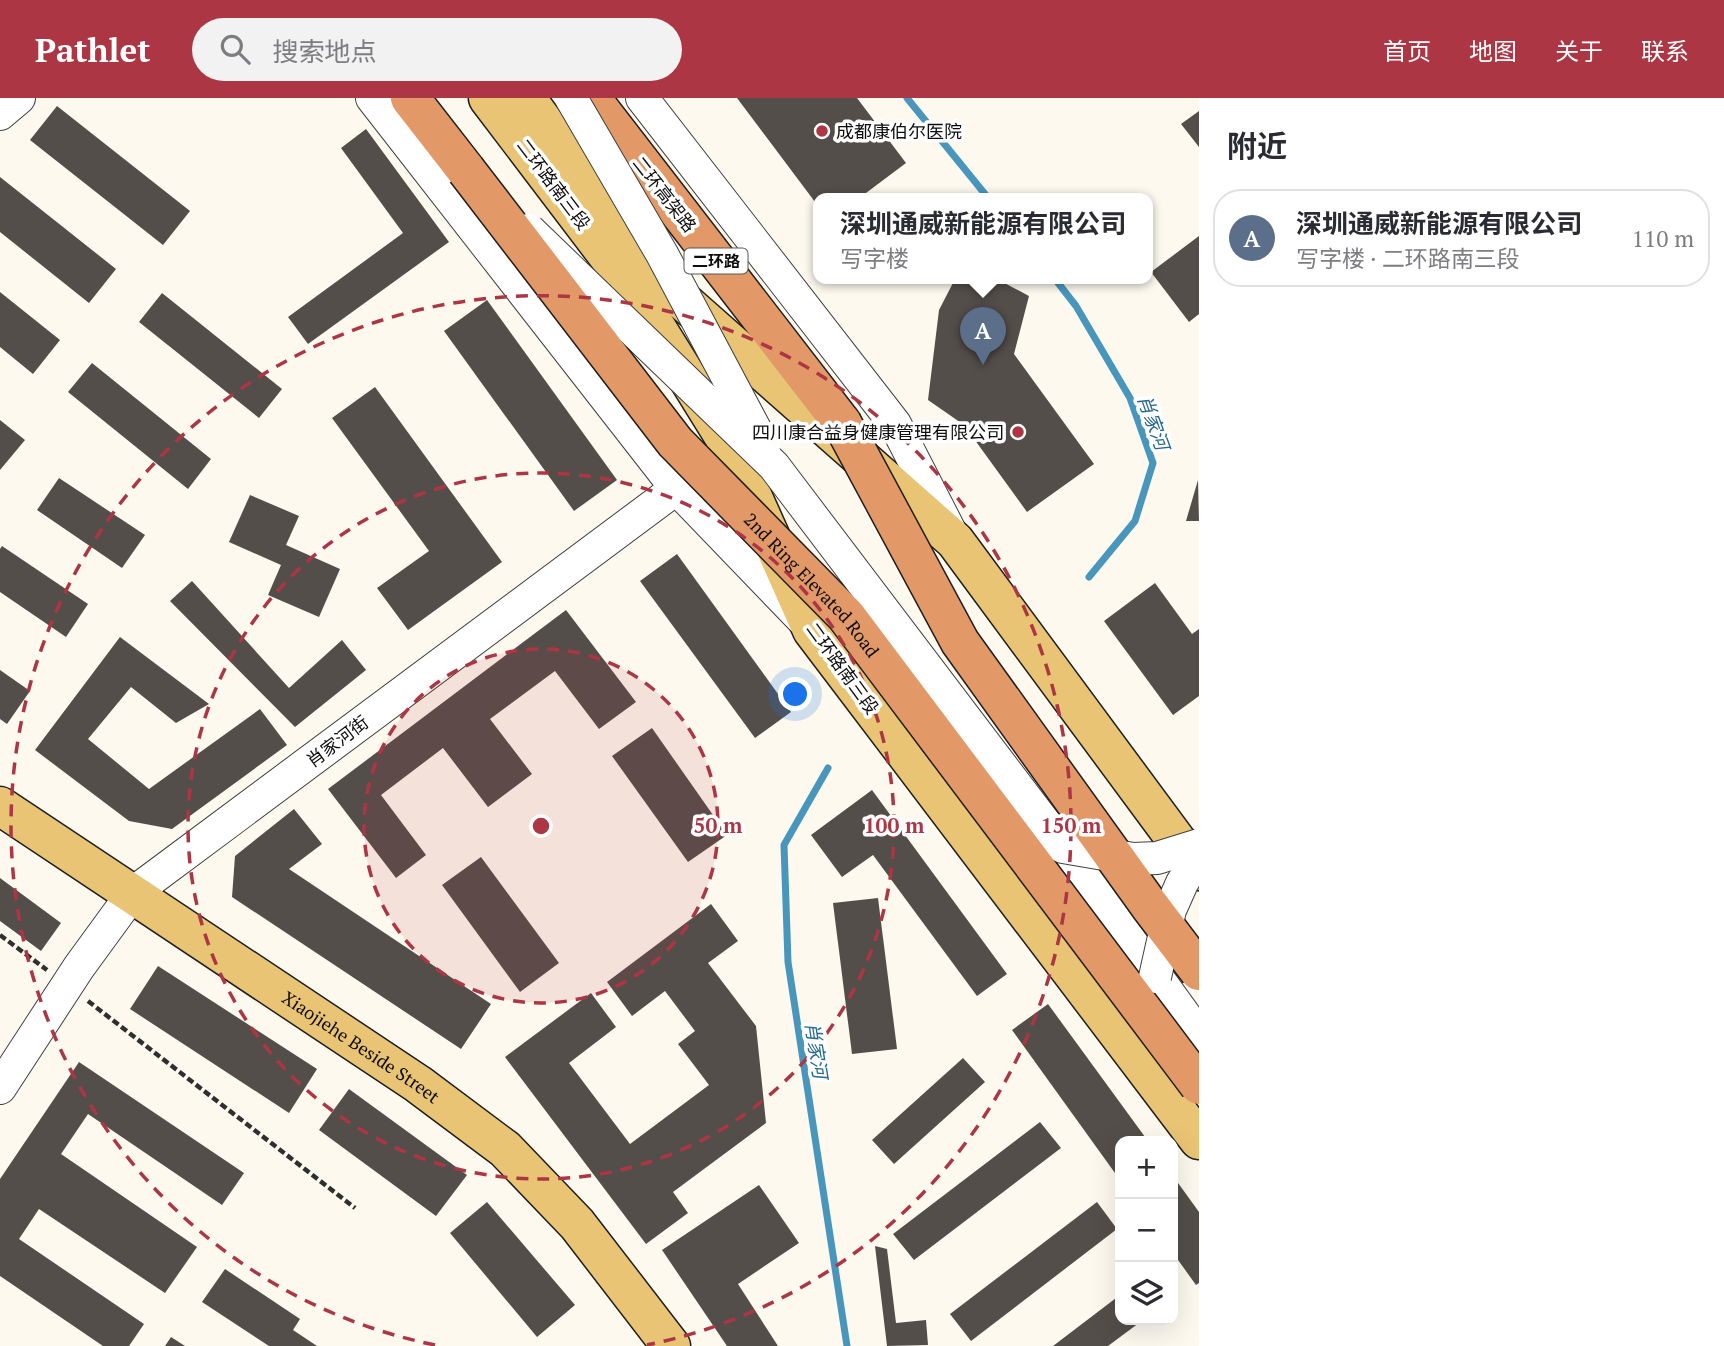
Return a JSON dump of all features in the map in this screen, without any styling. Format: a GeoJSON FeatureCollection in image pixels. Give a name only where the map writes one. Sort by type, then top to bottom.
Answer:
{"type":"FeatureCollection","features":[{"type":"Feature","properties":{"kind":"highway","name":"2nd Ring Elevated Road"},"geometry":{"type":"LineString","coordinates":[[410,98],[675,442],[846,616],[1199,1085]]}},
{"type":"Feature","properties":{"kind":"highway","name":"二环高架路"},"geometry":{"type":"LineString","coordinates":[[591,98],[842,424],[960,642],[1199,971]]}},
{"type":"Feature","properties":{"kind":"main road","name":"二环路南三段"},"geometry":{"type":"LineString","coordinates":[[488,98],[630,285],[731,448],[812,630],[1199,1140]]}},
{"type":"Feature","properties":{"kind":"main road","name":"二环路南三段"},"geometry":{"type":"LineString","coordinates":[[526,98],[664,284],[956,541],[1195,849]]}},
{"type":"Feature","properties":{"kind":"main road","name":"Xiaojiehe Beside Street"},"geometry":{"type":"LineString","coordinates":[[0,806],[418,1084],[505,1149],[577,1224],[671,1346]]}},
{"type":"Feature","properties":{"kind":"street"},"geometry":{"type":"LineString","coordinates":[[0,114],[19,98]]}},
{"type":"Feature","properties":{"kind":"street"},"geometry":{"type":"LineString","coordinates":[[372,98],[676,488],[812,630]]}},
{"type":"Feature","properties":{"kind":"street"},"geometry":{"type":"LineString","coordinates":[[571,98],[662,254],[774,466]]}},
{"type":"Feature","properties":{"kind":"street"},"geometry":{"type":"LineString","coordinates":[[642,98],[895,424],[956,541]]}},
{"type":"Feature","properties":{"kind":"street"},"geometry":{"type":"LineString","coordinates":[[466,170],[774,466],[1062,847],[1199,1035]]}},
{"type":"Feature","properties":{"kind":"street","name":"肖家河街"},"geometry":{"type":"LineString","coordinates":[[0,1088],[67,985],[133,893],[731,448]]}},
{"type":"Feature","properties":{"kind":"street"},"geometry":{"type":"LineString","coordinates":[[1062,847],[1133,859],[1157,858],[1195,849]]}},
{"type":"Feature","properties":{"kind":"street"},"geometry":{"type":"LineString","coordinates":[[1155,977],[1170,910],[1195,849]]}},
{"type":"Feature","properties":{"kind":"path"},"geometry":{"type":"LineString","coordinates":[[0,935],[355,1208]]}},
{"type":"Feature","properties":{"kind":"building","name":"成都康伯尔医院"},"geometry":{"type":"Polygon","coordinates":[[[737,98],[857,98],[906,163],[866,193],[813,193],[813,199],[737,98]]]}},
{"type":"Feature","properties":{"kind":"building"},"geometry":{"type":"Polygon","coordinates":[[[57,106],[190,211],[163,245],[30,140],[57,106]]]}},
{"type":"Feature","properties":{"kind":"building"},"geometry":{"type":"Polygon","coordinates":[[[1199,111],[1199,147],[1181,124],[1199,111]]]}},
{"type":"Feature","properties":{"kind":"building"},"geometry":{"type":"Polygon","coordinates":[[[366,129],[449,242],[308,344],[288,317],[403,233],[341,148],[366,129]]]}},
{"type":"Feature","properties":{"kind":"building"},"geometry":{"type":"Polygon","coordinates":[[[0,177],[116,269],[89,303],[0,232],[0,177]]]}},
{"type":"Feature","properties":{"kind":"building"},"geometry":{"type":"Polygon","coordinates":[[[1199,236],[1199,314],[1189,322],[1153,275],[1153,270],[1199,236]]]}},
{"type":"Feature","properties":{"kind":"building"},"geometry":{"type":"Polygon","coordinates":[[[952,284],[1006,284],[1029,296],[1014,354],[1094,464],[1027,512],[964,425],[928,400],[939,310],[952,284]]]}},
{"type":"Feature","properties":{"kind":"building"},"geometry":{"type":"Polygon","coordinates":[[[0,292],[60,340],[33,374],[0,347],[0,292]]]}},
{"type":"Feature","properties":{"kind":"building"},"geometry":{"type":"Polygon","coordinates":[[[162,293],[282,389],[259,418],[139,322],[162,293]]]}},
{"type":"Feature","properties":{"kind":"building"},"geometry":{"type":"Polygon","coordinates":[[[487,300],[617,480],[574,511],[444,331],[487,300]]]}},
{"type":"Feature","properties":{"kind":"building"},"geometry":{"type":"Polygon","coordinates":[[[92,363],[211,459],[188,489],[68,392],[92,363]]]}},
{"type":"Feature","properties":{"kind":"building"},"geometry":{"type":"Polygon","coordinates":[[[375,387],[502,562],[408,630],[377,588],[429,551],[332,418],[375,387]]]}},
{"type":"Feature","properties":{"kind":"building"},"geometry":{"type":"Polygon","coordinates":[[[0,420],[25,440],[0,470],[0,420]]]}},
{"type":"Feature","properties":{"kind":"building"},"geometry":{"type":"Polygon","coordinates":[[[59,478],[145,535],[122,568],[37,510],[59,478]]]}},
{"type":"Feature","properties":{"kind":"building"},"geometry":{"type":"Polygon","coordinates":[[[1198,480],[1199,521],[1186,521],[1198,480]]]}},
{"type":"Feature","properties":{"kind":"building"},"geometry":{"type":"Polygon","coordinates":[[[250,495],[299,516],[286,545],[340,569],[319,617],[268,595],[281,565],[229,542],[250,495]]]}},
{"type":"Feature","properties":{"kind":"building"},"geometry":{"type":"Polygon","coordinates":[[[2,546],[88,604],[66,637],[0,592],[2,546]]]}},
{"type":"Feature","properties":{"kind":"building"},"geometry":{"type":"Polygon","coordinates":[[[677,554],[791,712],[755,738],[640,581],[677,554]]]}},
{"type":"Feature","properties":{"kind":"building"},"geometry":{"type":"Polygon","coordinates":[[[192,581],[289,688],[342,640],[366,670],[295,727],[170,601],[192,581]]]}},
{"type":"Feature","properties":{"kind":"building"},"geometry":{"type":"Polygon","coordinates":[[[1155,583],[1192,634],[1199,629],[1199,696],[1173,715],[1104,621],[1155,583]]]}},
{"type":"Feature","properties":{"kind":"building"},"geometry":{"type":"Polygon","coordinates":[[[566,610],[636,702],[599,729],[555,671],[490,719],[532,774],[488,807],[443,748],[381,795],[426,855],[396,878],[328,789],[566,610]]]}},
{"type":"Feature","properties":{"kind":"building"},"geometry":{"type":"Polygon","coordinates":[[[120,637],[209,704],[176,723],[131,687],[88,739],[149,789],[260,709],[287,745],[172,829],[129,821],[35,750],[120,637]]]}},
{"type":"Feature","properties":{"kind":"building"},"geometry":{"type":"Polygon","coordinates":[[[0,670],[30,691],[7,724],[0,719],[0,670]]]}},
{"type":"Feature","properties":{"kind":"building"},"geometry":{"type":"Polygon","coordinates":[[[652,728],[727,835],[688,862],[612,756],[652,728]]]}},
{"type":"Feature","properties":{"kind":"building"},"geometry":{"type":"Polygon","coordinates":[[[872,790],[1007,974],[977,996],[873,855],[842,877],[811,835],[872,790]]]}},
{"type":"Feature","properties":{"kind":"building"},"geometry":{"type":"Polygon","coordinates":[[[294,809],[322,844],[289,869],[491,1004],[461,1049],[232,897],[235,856],[294,809]]]}},
{"type":"Feature","properties":{"kind":"building"},"geometry":{"type":"Polygon","coordinates":[[[481,857],[559,963],[520,992],[442,885],[481,857]]]}},
{"type":"Feature","properties":{"kind":"building"},"geometry":{"type":"Polygon","coordinates":[[[0,878],[61,923],[41,951],[0,921],[0,878]]]}},
{"type":"Feature","properties":{"kind":"building"},"geometry":{"type":"Polygon","coordinates":[[[878,898],[897,1049],[852,1054],[833,903],[878,898]]]}},
{"type":"Feature","properties":{"kind":"building"},"geometry":{"type":"Polygon","coordinates":[[[711,904],[738,941],[708,963],[756,1026],[766,1123],[673,1192],[688,1213],[646,1244],[505,1057],[591,993],[616,1027],[569,1063],[630,1144],[709,1085],[678,1044],[695,1031],[665,991],[632,1016],[607,982],[711,904]]]}},
{"type":"Feature","properties":{"kind":"building"},"geometry":{"type":"Polygon","coordinates":[[[158,966],[317,1069],[289,1113],[130,1009],[158,966]]]}},
{"type":"Feature","properties":{"kind":"building"},"geometry":{"type":"Polygon","coordinates":[[[1048,1004],[1144,1136],[1115,1136],[1115,1173],[1012,1030],[1048,1004]]]}},
{"type":"Feature","properties":{"kind":"building"},"geometry":{"type":"Polygon","coordinates":[[[963,1058],[985,1082],[894,1164],[872,1140],[963,1058]]]}},
{"type":"Feature","properties":{"kind":"building"},"geometry":{"type":"Polygon","coordinates":[[[79,1062],[244,1173],[222,1205],[88,1114],[61,1154],[197,1247],[165,1293],[39,1209],[19,1239],[144,1324],[129,1346],[103,1346],[0,1276],[0,1179],[79,1062]]]}},
{"type":"Feature","properties":{"kind":"building"},"geometry":{"type":"Polygon","coordinates":[[[349,1089],[467,1175],[436,1216],[319,1130],[349,1089]]]}},
{"type":"Feature","properties":{"kind":"building"},"geometry":{"type":"Polygon","coordinates":[[[1040,1122],[1061,1148],[914,1260],[893,1234],[1040,1122]]]}},
{"type":"Feature","properties":{"kind":"building"},"geometry":{"type":"Polygon","coordinates":[[[1178,1183],[1199,1212],[1199,1283],[1196,1285],[1178,1260],[1178,1183]]]}},
{"type":"Feature","properties":{"kind":"building"},"geometry":{"type":"Polygon","coordinates":[[[759,1185],[799,1243],[738,1284],[778,1346],[727,1346],[662,1250],[759,1185]]]}},
{"type":"Feature","properties":{"kind":"building"},"geometry":{"type":"Polygon","coordinates":[[[487,1202],[575,1305],[537,1337],[450,1233],[487,1202]]]}},
{"type":"Feature","properties":{"kind":"building"},"geometry":{"type":"Polygon","coordinates":[[[1097,1202],[1115,1226],[1115,1231],[971,1341],[950,1314],[1097,1202]]]}},
{"type":"Feature","properties":{"kind":"building"},"geometry":{"type":"Polygon","coordinates":[[[875,1246],[887,1249],[896,1323],[926,1320],[928,1345],[887,1346],[875,1246]]]}},
{"type":"Feature","properties":{"kind":"building"},"geometry":{"type":"Polygon","coordinates":[[[225,1269],[300,1319],[293,1330],[317,1346],[269,1346],[202,1302],[225,1269]]]}},
{"type":"Feature","properties":{"kind":"building"},"geometry":{"type":"Polygon","coordinates":[[[1115,1299],[1115,1325],[1136,1325],[1108,1346],[1053,1346],[1115,1299]]]}},
{"type":"Feature","properties":{"kind":"building"},"geometry":{"type":"Polygon","coordinates":[[[171,1337],[185,1346],[165,1346],[171,1337]]]}},
{"type":"Feature","properties":{"kind":"waterway","name":"肖家河"},"geometry":{"type":"LineString","coordinates":[[907,98],[984,193]]}},
{"type":"Feature","properties":{"kind":"waterway","name":"肖家河"},"geometry":{"type":"LineString","coordinates":[[1059,284],[1076,306],[1130,398],[1153,463],[1135,521],[1089,577]]}},
{"type":"Feature","properties":{"kind":"waterway","name":"肖家河"},"geometry":{"type":"LineString","coordinates":[[828,768],[784,845],[788,962],[847,1346]]}},
{"type":"Feature","properties":{"kind":"place","name":"成都康伯尔医院"},"geometry":{"type":"Point","coordinates":[822,131]}},
{"type":"Feature","properties":{"kind":"place","name":"深圳通威新能源有限公司"},"geometry":{"type":"Point","coordinates":[983,365]}},
{"type":"Feature","properties":{"kind":"place","name":"四川康合益身健康管理有限公司"},"geometry":{"type":"Point","coordinates":[1018,432]}}]}
